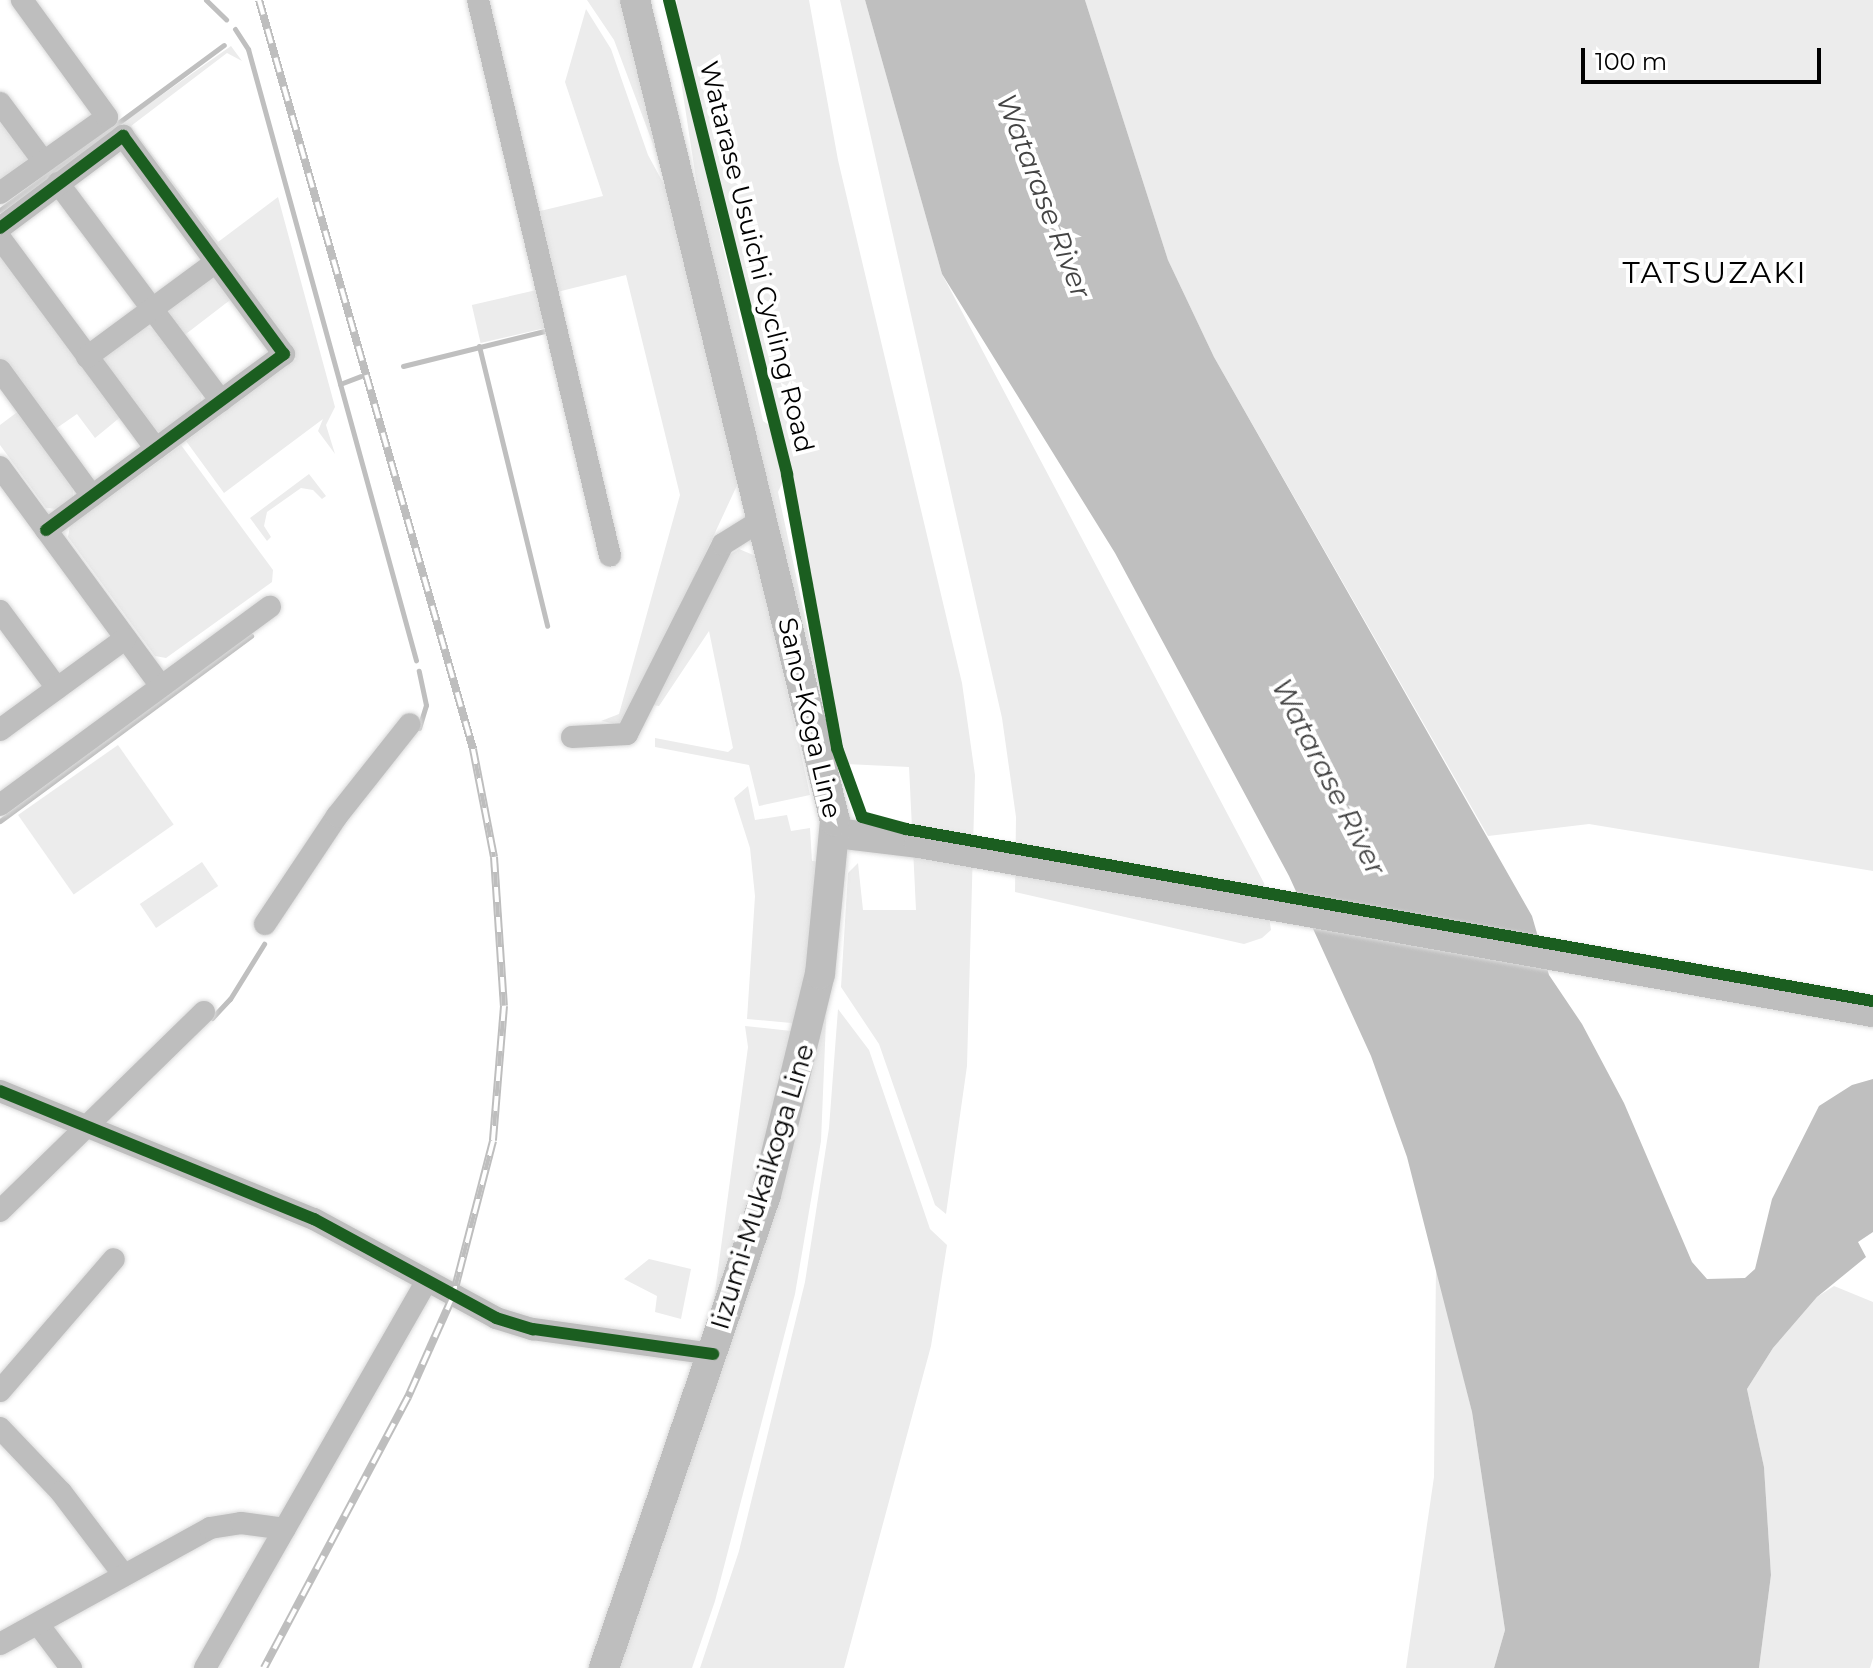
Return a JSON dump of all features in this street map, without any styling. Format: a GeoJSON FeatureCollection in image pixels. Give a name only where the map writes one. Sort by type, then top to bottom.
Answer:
{"type":"FeatureCollection","features":[{"type":"Feature","properties":{"kind":"main road","name":"Sano-Koga Line"},"geometry":{"type":"LineString","coordinates":[[635,0],[834,810],[847,834],[1873,1012]]}},
{"type":"Feature","properties":{"kind":"main road","name":"Iizumi-Mukaikoga Line"},"geometry":{"type":"LineString","coordinates":[[604,1668],[766,1195],[809,1030],[847,834]]}},
{"type":"Feature","properties":{"kind":"street"},"geometry":{"type":"LineString","coordinates":[[0,193],[107,117],[22,0]]}},
{"type":"Feature","properties":{"kind":"street"},"geometry":{"type":"LineString","coordinates":[[478,0],[610,556]]}},
{"type":"Feature","properties":{"kind":"street"},"geometry":{"type":"LineString","coordinates":[[0,103],[43,161]]}},
{"type":"Feature","properties":{"kind":"street"},"geometry":{"type":"LineString","coordinates":[[0,228],[123,136],[284,354],[46,530]]}},
{"type":"Feature","properties":{"kind":"street"},"geometry":{"type":"LineString","coordinates":[[58,183],[221,401]]}},
{"type":"Feature","properties":{"kind":"street"},"geometry":{"type":"LineString","coordinates":[[0,238],[156,449]]}},
{"type":"Feature","properties":{"kind":"street"},"geometry":{"type":"LineString","coordinates":[[87,357],[216,262]]}},
{"type":"Feature","properties":{"kind":"street"},"geometry":{"type":"LineString","coordinates":[[0,370],[92,496]]}},
{"type":"Feature","properties":{"kind":"street"},"geometry":{"type":"LineString","coordinates":[[0,467],[161,686]]}},
{"type":"Feature","properties":{"kind":"street"},"geometry":{"type":"LineString","coordinates":[[572,737],[627,734],[723,544],[763,519]]}},
{"type":"Feature","properties":{"kind":"street"},"geometry":{"type":"LineString","coordinates":[[0,805],[270,607]]}},
{"type":"Feature","properties":{"kind":"street"},"geometry":{"type":"LineString","coordinates":[[0,611],[57,688]]}},
{"type":"Feature","properties":{"kind":"street"},"geometry":{"type":"LineString","coordinates":[[0,730],[125,639]]}},
{"type":"Feature","properties":{"kind":"street"},"geometry":{"type":"LineString","coordinates":[[265,924],[337,816],[410,724]]}},
{"type":"Feature","properties":{"kind":"street"},"geometry":{"type":"LineString","coordinates":[[0,1211],[204,1012]]}},
{"type":"Feature","properties":{"kind":"street"},"geometry":{"type":"LineString","coordinates":[[0,1091],[314,1219],[496,1318],[533,1329],[713,1354]]}},
{"type":"Feature","properties":{"kind":"street"},"geometry":{"type":"LineString","coordinates":[[0,1391],[114,1259]]}},
{"type":"Feature","properties":{"kind":"street"},"geometry":{"type":"LineString","coordinates":[[205,1668],[426,1282]]}},
{"type":"Feature","properties":{"kind":"street"},"geometry":{"type":"LineString","coordinates":[[0,1428],[61,1492],[123,1574]]}},
{"type":"Feature","properties":{"kind":"street"},"geometry":{"type":"LineString","coordinates":[[0,1644],[210,1528],[241,1523],[285,1529]]}},
{"type":"Feature","properties":{"kind":"street"},"geometry":{"type":"LineString","coordinates":[[38,1624],[71,1668]]}},
{"type":"Feature","properties":{"kind":"shaded area"},"geometry":{"type":"Polygon","coordinates":[[[587,0],[625,0],[662,168],[614,40],[587,0]]]}},
{"type":"Feature","properties":{"kind":"shaded area"},"geometry":{"type":"Polygon","coordinates":[[[677,0],[809,0],[838,160],[962,683],[975,775],[967,1066],[946,1214],[935,1205],[879,1044],[841,987],[848,873],[858,863],[863,910],[916,910],[909,767],[846,764],[841,750],[811,573],[675,15],[677,0]]]}},
{"type":"Feature","properties":{"kind":"shaded area"},"geometry":{"type":"Polygon","coordinates":[[[840,0],[865,0],[942,274],[1264,883],[1271,930],[1262,938],[1244,944],[1015,892],[1016,817],[1002,718],[840,0]]]}},
{"type":"Feature","properties":{"kind":"shaded area"},"geometry":{"type":"Polygon","coordinates":[[[1085,0],[1873,0],[1873,871],[1589,824],[1488,836],[1214,357],[1168,260],[1085,0]]]}},
{"type":"Feature","properties":{"kind":"shaded area"},"geometry":{"type":"Polygon","coordinates":[[[586,9],[611,49],[648,155],[673,201],[739,481],[630,716],[617,724],[601,721],[619,714],[680,495],[626,275],[557,292],[536,212],[603,196],[565,82],[586,9]]]}},
{"type":"Feature","properties":{"kind":"shaded area"},"geometry":{"type":"Polygon","coordinates":[[[673,29],[763,421],[772,427],[784,479],[778,492],[817,673],[830,702],[833,746],[702,218],[673,29]]]}},
{"type":"Feature","properties":{"kind":"shaded area"},"geometry":{"type":"Polygon","coordinates":[[[231,46],[242,61],[227,53],[131,126],[218,242],[278,197],[335,407],[326,425],[335,454],[318,431],[323,419],[224,493],[186,441],[296,359],[122,123],[231,46]]]}},
{"type":"Feature","properties":{"kind":"shaded area"},"geometry":{"type":"Polygon","coordinates":[[[0,116],[28,152],[26,165],[0,184],[0,116]]]}},
{"type":"Feature","properties":{"kind":"shaded area"},"geometry":{"type":"Polygon","coordinates":[[[0,249],[123,415],[95,438],[77,414],[51,432],[0,362],[0,249]]]}},
{"type":"Feature","properties":{"kind":"shaded area"},"geometry":{"type":"Polygon","coordinates":[[[208,276],[219,278],[234,297],[182,337],[168,319],[169,305],[208,276]]]}},
{"type":"Feature","properties":{"kind":"shaded area"},"geometry":{"type":"Polygon","coordinates":[[[541,289],[550,327],[481,343],[472,305],[541,289]]]}},
{"type":"Feature","properties":{"kind":"shaded area"},"geometry":{"type":"Polygon","coordinates":[[[142,326],[158,330],[202,390],[201,403],[162,432],[151,429],[103,366],[105,353],[142,326]]]}},
{"type":"Feature","properties":{"kind":"shaded area"},"geometry":{"type":"Polygon","coordinates":[[[20,410],[73,485],[73,497],[58,509],[46,508],[0,445],[0,425],[20,410]]]}},
{"type":"Feature","properties":{"kind":"shaded area"},"geometry":{"type":"Polygon","coordinates":[[[181,445],[273,570],[272,582],[166,658],[155,656],[68,537],[70,526],[181,445]]]}},
{"type":"Feature","properties":{"kind":"shaded area"},"geometry":{"type":"Polygon","coordinates":[[[309,474],[326,496],[322,499],[313,490],[301,488],[267,512],[264,526],[271,537],[267,541],[250,518],[309,474]]]}},
{"type":"Feature","properties":{"kind":"shaded area"},"geometry":{"type":"Polygon","coordinates":[[[739,549],[758,557],[810,795],[759,806],[749,765],[655,747],[655,738],[728,752],[733,748],[709,631],[659,706],[654,705],[723,559],[739,549]]]}},
{"type":"Feature","properties":{"kind":"shaded area"},"geometry":{"type":"Polygon","coordinates":[[[118,745],[174,824],[74,894],[18,815],[118,745]]]}},
{"type":"Feature","properties":{"kind":"shaded area"},"geometry":{"type":"Polygon","coordinates":[[[748,786],[755,820],[787,815],[791,831],[810,828],[812,861],[819,861],[802,1024],[747,1019],[755,896],[750,848],[734,798],[748,786]]]}},
{"type":"Feature","properties":{"kind":"shaded area"},"geometry":{"type":"Polygon","coordinates":[[[202,862],[218,886],[156,928],[140,904],[202,862]]]}},
{"type":"Feature","properties":{"kind":"shaded area"},"geometry":{"type":"Polygon","coordinates":[[[827,996],[821,1141],[795,1294],[715,1601],[692,1668],[612,1668],[827,996]]]}},
{"type":"Feature","properties":{"kind":"shaded area"},"geometry":{"type":"Polygon","coordinates":[[[838,1009],[869,1050],[930,1229],[947,1245],[931,1346],[844,1668],[700,1668],[739,1551],[805,1282],[829,1128],[838,1009]]]}},
{"type":"Feature","properties":{"kind":"shaded area"},"geometry":{"type":"Polygon","coordinates":[[[745,1026],[800,1032],[710,1329],[748,1047],[745,1026]]]}},
{"type":"Feature","properties":{"kind":"shaded area"},"geometry":{"type":"Polygon","coordinates":[[[649,1259],[691,1269],[681,1319],[655,1312],[657,1296],[624,1279],[649,1259]]]}},
{"type":"Feature","properties":{"kind":"shaded area"},"geometry":{"type":"Polygon","coordinates":[[[1436,1262],[1472,1412],[1505,1630],[1494,1668],[1406,1668],[1434,1477],[1436,1262]]]}},
{"type":"Feature","properties":{"kind":"shaded area"},"geometry":{"type":"Polygon","coordinates":[[[1834,1286],[1873,1302],[1873,1658],[1870,1668],[1759,1668],[1771,1575],[1764,1467],[1747,1389],[1773,1348],[1817,1297],[1834,1286]]]}},
{"type":"Feature","properties":{"kind":"water","name":"Watarase River"},"geometry":{"type":"Polygon","coordinates":[[[865,0],[1085,0],[1168,260],[1214,357],[1532,916],[1549,975],[1582,1024],[1624,1103],[1692,1262],[1707,1279],[1745,1278],[1755,1269],[1772,1199],[1819,1106],[1852,1085],[1873,1079],[1873,1232],[1858,1242],[1866,1257],[1817,1297],[1773,1348],[1747,1389],[1764,1467],[1771,1575],[1759,1668],[1494,1668],[1505,1630],[1472,1412],[1407,1157],[1371,1056],[1289,876],[1115,553],[942,274],[865,0]]]}},
{"type":"Feature","properties":{"kind":"waterway"},"geometry":{"type":"LineString","coordinates":[[206,0],[226,19]]}},
{"type":"Feature","properties":{"kind":"waterway"},"geometry":{"type":"LineString","coordinates":[[235,29],[248,49],[416,660]]}},
{"type":"Feature","properties":{"kind":"waterway"},"geometry":{"type":"LineString","coordinates":[[0,210],[224,45]]}},
{"type":"Feature","properties":{"kind":"waterway"},"geometry":{"type":"LineString","coordinates":[[403,366],[549,330]]}},
{"type":"Feature","properties":{"kind":"waterway"},"geometry":{"type":"LineString","coordinates":[[479,346],[547,626]]}},
{"type":"Feature","properties":{"kind":"waterway"},"geometry":{"type":"LineString","coordinates":[[340,384],[361,376]]}},
{"type":"Feature","properties":{"kind":"waterway"},"geometry":{"type":"LineString","coordinates":[[0,821],[251,636]]}},
{"type":"Feature","properties":{"kind":"waterway"},"geometry":{"type":"LineString","coordinates":[[419,671],[426,705],[419,728]]}},
{"type":"Feature","properties":{"kind":"waterway"},"geometry":{"type":"LineString","coordinates":[[212,1018],[230,999],[264,944]]}},
{"type":"Feature","properties":{"kind":"railway"},"geometry":{"type":"LineString","coordinates":[[259,0],[473,749],[494,857],[504,1006],[493,1141],[453,1296],[408,1397],[264,1668]]}},
{"type":"Feature","properties":{"kind":"cycle path","name":"Watarase Usuichi Cycling Road"},"geometry":{"type":"LineString","coordinates":[[669,0],[787,475],[837,748],[862,817],[906,829],[1873,1001]]}},
{"type":"Feature","properties":{"kind":"cycle path"},"geometry":{"type":"LineString","coordinates":[[0,228],[123,136],[284,354],[46,530]]}},
{"type":"Feature","properties":{"kind":"cycle path"},"geometry":{"type":"LineString","coordinates":[[0,1091],[314,1219],[496,1318],[533,1329],[713,1354]]}},
{"type":"Feature","properties":{"kind":"district","name":"TATSUZAKI"},"geometry":{"type":"Point","coordinates":[1715,273]}}]}
